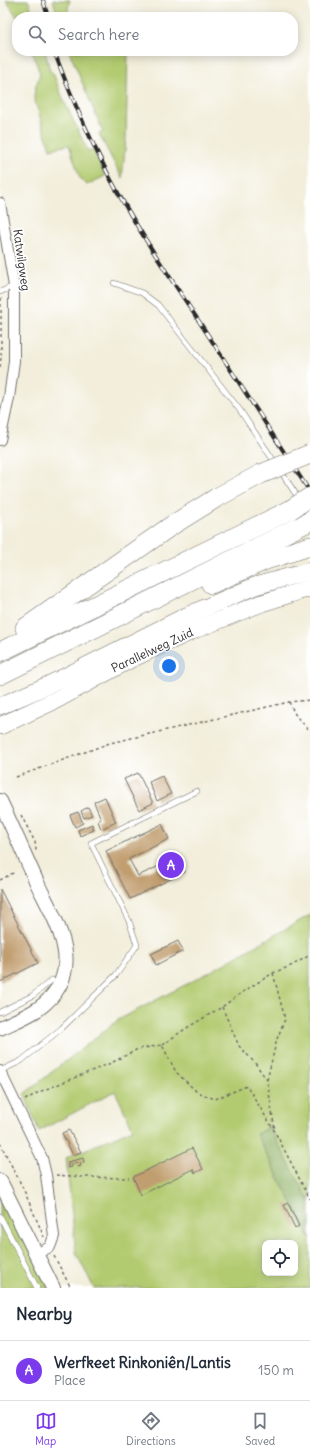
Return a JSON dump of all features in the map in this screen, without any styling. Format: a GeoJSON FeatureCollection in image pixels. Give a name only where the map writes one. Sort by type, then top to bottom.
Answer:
{"type":"FeatureCollection","features":[{"type":"Feature","properties":{"kind":"highway"},"geometry":{"type":"LineString","coordinates":[[0,645],[171,526],[216,498],[261,474],[310,454]]}},
{"type":"Feature","properties":{"kind":"highway"},"geometry":{"type":"LineString","coordinates":[[0,652],[290,510],[310,497]]}},
{"type":"Feature","properties":{"kind":"highway"},"geometry":{"type":"LineString","coordinates":[[0,675],[79,637],[307,521]]}},
{"type":"Feature","properties":{"kind":"highway"},"geometry":{"type":"LineString","coordinates":[[79,637],[194,593],[223,578],[266,560],[310,546]]}},
{"type":"Feature","properties":{"kind":"highway","name":"Parallelweg Zuid"},"geometry":{"type":"LineString","coordinates":[[0,706],[46,686],[184,617],[255,586],[310,571]]}},
{"type":"Feature","properties":{"kind":"highway","name":"Parallelweg Zuid"},"geometry":{"type":"LineString","coordinates":[[0,726],[56,700],[131,660],[192,631],[262,603],[310,588]]}},
{"type":"Feature","properties":{"kind":"main road"},"geometry":{"type":"LineString","coordinates":[[0,801],[18,843],[57,922],[66,950],[66,957],[63,975],[54,993],[47,1001],[27,1015],[0,1028]]}},
{"type":"Feature","properties":{"kind":"main road"},"geometry":{"type":"LineString","coordinates":[[0,825],[52,933],[56,944],[57,960],[52,980],[47,990],[40,998],[22,1011],[0,1021]]}},
{"type":"Feature","properties":{"kind":"main road"},"geometry":{"type":"LineString","coordinates":[[0,1181],[53,1288]]}},
{"type":"Feature","properties":{"kind":"street","name":"Katwilgweg"},"geometry":{"type":"LineString","coordinates":[[0,203],[14,286],[14,361],[10,398],[0,440]]}},
{"type":"Feature","properties":{"kind":"street"},"geometry":{"type":"LineString","coordinates":[[0,1071],[42,1158],[46,1175],[54,1236],[50,1247],[36,1254]]}},
{"type":"Feature","properties":{"kind":"lane"},"geometry":{"type":"LineString","coordinates":[[114,283],[142,293],[158,305],[239,409],[307,521]]}},
{"type":"Feature","properties":{"kind":"lane"},"geometry":{"type":"LineString","coordinates":[[0,292],[14,286]]}},
{"type":"Feature","properties":{"kind":"lane"},"geometry":{"type":"LineString","coordinates":[[0,1071],[21,1061],[62,1028],[116,975],[137,945],[129,921],[91,843],[197,791]]}},
{"type":"Feature","properties":{"kind":"lane"},"geometry":{"type":"LineString","coordinates":[[0,1012],[32,996],[52,980]]}},
{"type":"Feature","properties":{"kind":"lane"},"geometry":{"type":"LineString","coordinates":[[0,1216],[37,1288]]}},
{"type":"Feature","properties":{"kind":"path"},"geometry":{"type":"LineString","coordinates":[[0,292],[2,317],[0,367]]}},
{"type":"Feature","properties":{"kind":"path"},"geometry":{"type":"LineString","coordinates":[[16,777],[110,743],[234,716],[289,702],[310,700]]}},
{"type":"Feature","properties":{"kind":"path"},"geometry":{"type":"LineString","coordinates":[[289,702],[296,716],[310,731]]}},
{"type":"Feature","properties":{"kind":"path"},"geometry":{"type":"LineString","coordinates":[[21,815],[37,850],[36,857]]}},
{"type":"Feature","properties":{"kind":"path"},"geometry":{"type":"LineString","coordinates":[[0,880],[15,872]]}},
{"type":"Feature","properties":{"kind":"path"},"geometry":{"type":"LineString","coordinates":[[17,1105],[39,1092],[111,1063],[138,1049],[162,1045],[273,973],[293,965],[310,955]]}},
{"type":"Feature","properties":{"kind":"path"},"geometry":{"type":"LineString","coordinates":[[273,973],[286,1019],[277,1039],[267,1080],[275,1132]]}},
{"type":"Feature","properties":{"kind":"path"},"geometry":{"type":"LineString","coordinates":[[222,1007],[239,1046],[255,1062],[267,1080]]}},
{"type":"Feature","properties":{"kind":"path"},"geometry":{"type":"LineString","coordinates":[[162,1045],[176,1072],[197,1092],[215,1099],[247,1086],[275,1132],[310,1200]]}},
{"type":"Feature","properties":{"kind":"path"},"geometry":{"type":"LineString","coordinates":[[0,1143],[23,1188]]}},
{"type":"Feature","properties":{"kind":"path"},"geometry":{"type":"LineString","coordinates":[[46,1175],[129,1178]]}},
{"type":"Feature","properties":{"kind":"green space"},"geometry":{"type":"Polygon","coordinates":[[[6,0],[28,0],[32,12],[14,12],[6,0]]]}},
{"type":"Feature","properties":{"kind":"green space"},"geometry":{"type":"Polygon","coordinates":[[[53,0],[70,0],[68,12],[57,12],[53,0]]]}},
{"type":"Feature","properties":{"kind":"green space"},"geometry":{"type":"Polygon","coordinates":[[[34,56],[46,56],[50,71],[53,73],[64,101],[88,151],[93,149],[105,176],[87,185],[80,178],[69,145],[50,149],[34,98],[35,88],[40,74],[34,56]]]}},
{"type":"Feature","properties":{"kind":"green space"},"geometry":{"type":"Polygon","coordinates":[[[71,56],[128,56],[126,140],[122,178],[99,134],[103,132],[71,56]]]}},
{"type":"Feature","properties":{"kind":"green space"},"geometry":{"type":"Polygon","coordinates":[[[310,915],[310,1202],[269,1128],[256,1134],[310,1238],[310,1288],[94,1288],[76,1253],[66,1158],[133,1129],[115,1091],[39,1131],[24,1094],[118,1020],[206,974],[310,915]]]}},
{"type":"Feature","properties":{"kind":"green space"},"geometry":{"type":"Polygon","coordinates":[[[269,1127],[310,1202],[310,1238],[256,1134],[269,1127]]]}},
{"type":"Feature","properties":{"kind":"green space"},"geometry":{"type":"Polygon","coordinates":[[[0,1192],[50,1288],[0,1288],[0,1192]]]}},
{"type":"Feature","properties":{"kind":"building"},"geometry":{"type":"Polygon","coordinates":[[[138,773],[153,803],[139,810],[124,779],[138,773]]]}},
{"type":"Feature","properties":{"kind":"building"},"geometry":{"type":"Polygon","coordinates":[[[162,776],[171,794],[157,801],[149,782],[162,776]]]}},
{"type":"Feature","properties":{"kind":"building"},"geometry":{"type":"Polygon","coordinates":[[[105,797],[116,822],[101,829],[98,821],[101,819],[94,802],[105,797]]]}},
{"type":"Feature","properties":{"kind":"building"},"geometry":{"type":"Polygon","coordinates":[[[88,807],[92,815],[84,818],[81,811],[88,807]]]}},
{"type":"Feature","properties":{"kind":"building"},"geometry":{"type":"Polygon","coordinates":[[[78,812],[83,823],[75,827],[70,815],[78,812]]]}},
{"type":"Feature","properties":{"kind":"building"},"geometry":{"type":"Polygon","coordinates":[[[92,824],[94,830],[80,836],[78,830],[92,824]]]}},
{"type":"Feature","properties":{"kind":"building"},"geometry":{"type":"Polygon","coordinates":[[[162,824],[169,839],[129,859],[138,876],[178,857],[185,872],[130,899],[106,851],[162,824]]]}},
{"type":"Feature","properties":{"kind":"building"},"geometry":{"type":"Polygon","coordinates":[[[0,889],[38,963],[0,982],[0,889]]]}},
{"type":"Feature","properties":{"kind":"building"},"geometry":{"type":"Polygon","coordinates":[[[178,941],[183,951],[156,965],[151,954],[178,941]]]}},
{"type":"Feature","properties":{"kind":"building"},"geometry":{"type":"Polygon","coordinates":[[[69,1130],[81,1152],[73,1155],[62,1133],[69,1130]]]}},
{"type":"Feature","properties":{"kind":"building"},"geometry":{"type":"Polygon","coordinates":[[[192,1148],[203,1169],[195,1173],[193,1169],[141,1195],[133,1177],[192,1148]]]}},
{"type":"Feature","properties":{"kind":"building"},"geometry":{"type":"Polygon","coordinates":[[[83,1158],[84,1162],[80,1163],[81,1166],[78,1167],[77,1162],[72,1164],[72,1167],[68,1168],[68,1162],[83,1158]]]}},
{"type":"Feature","properties":{"kind":"building"},"geometry":{"type":"Polygon","coordinates":[[[288,1203],[299,1226],[295,1228],[284,1205],[288,1203]]]}},
{"type":"Feature","properties":{"kind":"railway"},"geometry":{"type":"LineString","coordinates":[[43,0],[47,12]]}},
{"type":"Feature","properties":{"kind":"railway"},"geometry":{"type":"LineString","coordinates":[[56,56],[87,131],[121,198],[157,258],[310,492]]}},
{"type":"Feature","properties":{"kind":"place","name":"Werfkeet Rinkoniên/Lantis"},"geometry":{"type":"Point","coordinates":[171,865]}}]}
